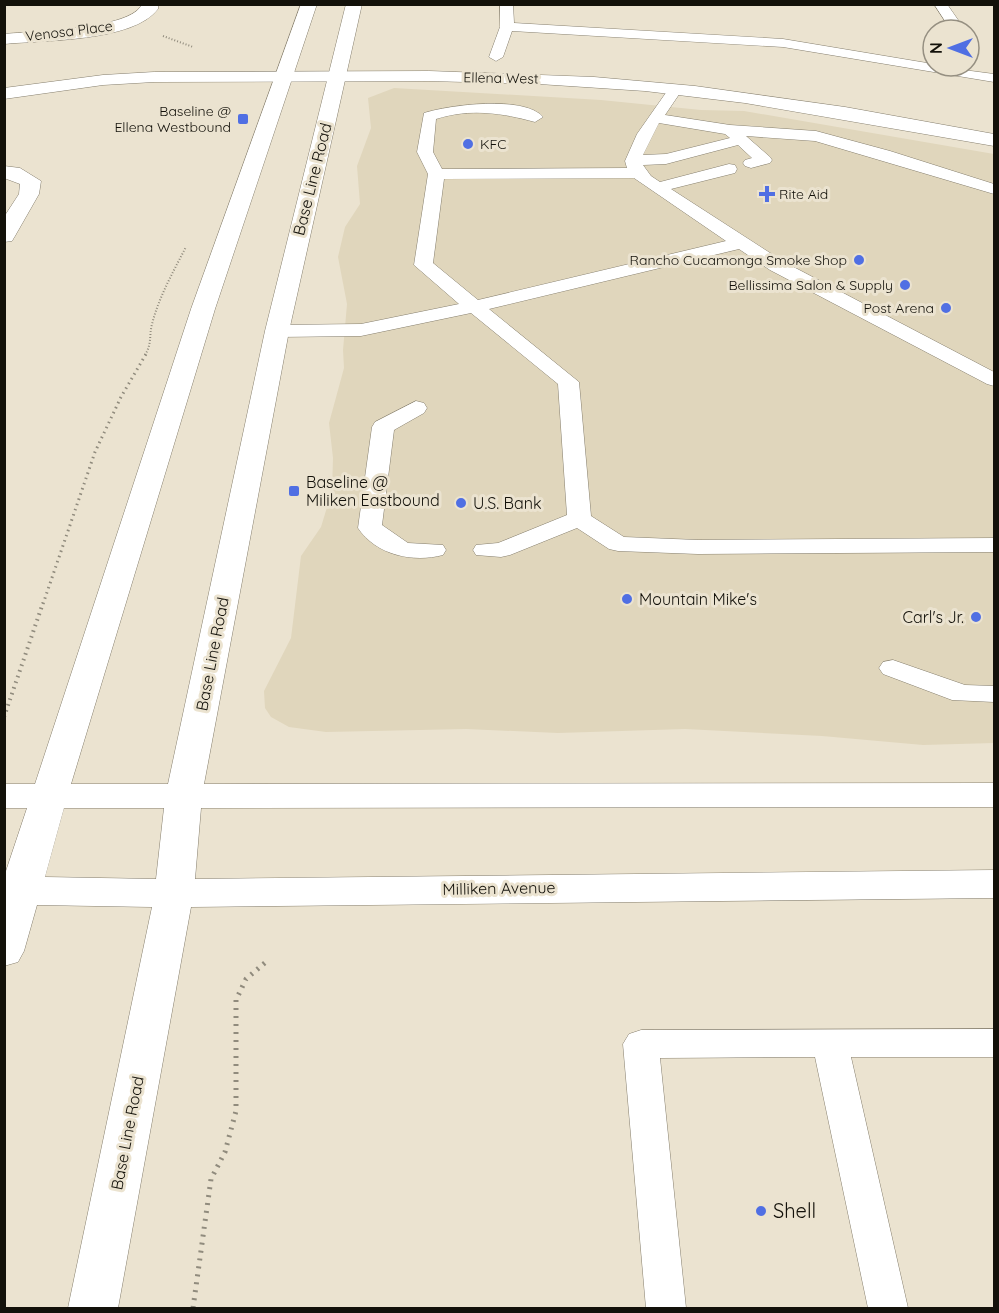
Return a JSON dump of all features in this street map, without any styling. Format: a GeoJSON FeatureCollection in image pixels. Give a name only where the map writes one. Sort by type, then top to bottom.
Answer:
{"type":"FeatureCollection","features":[{"type":"Feature","properties":{"kind":"main road","name":"Venosa Place"},"geometry":{"type":"LineString","coordinates":[[4,39],[100,30],[134,21],[150,9],[150,4]]}},
{"type":"Feature","properties":{"kind":"main road"},"geometry":{"type":"LineString","coordinates":[[4,951],[13,891],[50,796],[203,309],[309,4]]}},
{"type":"Feature","properties":{"kind":"main road","name":"Base Line Road"},"geometry":{"type":"LineString","coordinates":[[93,1308],[174,893],[184,795],[277,331],[354,4]]}},
{"type":"Feature","properties":{"kind":"main road","name":"Ellena West"},"geometry":{"type":"LineString","coordinates":[[4,94],[113,79],[338,76],[528,78],[751,98],[840,111],[994,140]]}},
{"type":"Feature","properties":{"kind":"main road"},"geometry":{"type":"LineString","coordinates":[[4,236],[29,194],[31,181],[9,172]]}},
{"type":"Feature","properties":{"kind":"main road"},"geometry":{"type":"LineString","coordinates":[[4,796],[994,795]]}},
{"type":"Feature","properties":{"kind":"main road","name":"Milliken Avenue"},"geometry":{"type":"LineString","coordinates":[[13,891],[174,893],[993,889]]}},
{"type":"Feature","properties":{"kind":"lane"},"geometry":{"type":"LineString","coordinates":[[496,57],[507,27],[506,4]]}},
{"type":"Feature","properties":{"kind":"lane"},"geometry":{"type":"LineString","coordinates":[[940,4],[950,18]]}},
{"type":"Feature","properties":{"kind":"lane"},"geometry":{"type":"LineString","coordinates":[[507,27],[783,43],[921,65]]}},
{"type":"Feature","properties":{"kind":"lane"},"geometry":{"type":"LineString","coordinates":[[635,167],[638,146],[675,90]]}},
{"type":"Feature","properties":{"kind":"lane"},"geometry":{"type":"LineString","coordinates":[[535,117],[511,109],[448,109],[429,116],[425,152],[436,174],[423,265],[477,306],[568,382],[579,519]]}},
{"type":"Feature","properties":{"kind":"lane"},"geometry":{"type":"LineString","coordinates":[[816,136],[840,111]]}},
{"type":"Feature","properties":{"kind":"lane"},"geometry":{"type":"LineString","coordinates":[[656,118],[735,135],[816,136],[884,154],[994,189]]}},
{"type":"Feature","properties":{"kind":"lane"},"geometry":{"type":"LineString","coordinates":[[735,135],[764,160],[751,163]]}},
{"type":"Feature","properties":{"kind":"lane"},"geometry":{"type":"LineString","coordinates":[[436,174],[635,167],[666,159],[735,135]]}},
{"type":"Feature","properties":{"kind":"lane"},"geometry":{"type":"LineString","coordinates":[[635,167],[657,188],[777,266],[994,380]]}},
{"type":"Feature","properties":{"kind":"lane"},"geometry":{"type":"LineString","coordinates":[[657,188],[729,169]]}},
{"type":"Feature","properties":{"kind":"lane"},"geometry":{"type":"LineString","coordinates":[[277,331],[361,330],[477,306],[741,243]]}},
{"type":"Feature","properties":{"kind":"lane"},"geometry":{"type":"LineString","coordinates":[[416,408],[383,427],[370,528],[402,550],[434,550]]}},
{"type":"Feature","properties":{"kind":"lane"},"geometry":{"type":"LineString","coordinates":[[579,519],[618,544],[698,547],[994,545]]}},
{"type":"Feature","properties":{"kind":"lane"},"geometry":{"type":"LineString","coordinates":[[486,550],[501,550],[579,519]]}},
{"type":"Feature","properties":{"kind":"lane"},"geometry":{"type":"LineString","coordinates":[[893,668],[962,694],[994,694]]}},
{"type":"Feature","properties":{"kind":"lane"},"geometry":{"type":"LineString","coordinates":[[830,1043],[888,1308]]}},
{"type":"Feature","properties":{"kind":"lane"},"geometry":{"type":"LineString","coordinates":[[666,1308],[641,1044],[994,1043]]}},
{"type":"Feature","properties":{"kind":"path"},"geometry":{"type":"LineString","coordinates":[[159,34],[203,50]]}},
{"type":"Feature","properties":{"kind":"path"},"geometry":{"type":"LineString","coordinates":[[4,717],[94,452],[151,345],[151,326],[166,284],[191,239]]}},
{"type":"Feature","properties":{"kind":"path"},"geometry":{"type":"LineString","coordinates":[[193,1308],[212,1179],[225,1152],[236,1111],[238,1080],[234,1040],[236,1000],[246,979],[267,962]]}},
{"type":"Feature","properties":{"kind":"shaded area"},"geometry":{"type":"Polygon","coordinates":[[[394,88],[601,100],[701,110],[744,111],[994,154],[994,743],[923,745],[822,736],[685,729],[558,733],[466,729],[326,732],[289,727],[271,717],[265,708],[264,691],[291,638],[301,556],[321,527],[332,491],[333,458],[329,423],[344,368],[343,350],[347,304],[338,257],[345,227],[360,204],[357,166],[371,128],[368,98],[394,88]]]}},
{"type":"Feature","properties":{"kind":"place","name":"Baseline @ Ellena Westbound"},"geometry":{"type":"Point","coordinates":[243,119]}},
{"type":"Feature","properties":{"kind":"place","name":"KFC"},"geometry":{"type":"Point","coordinates":[468,144]}},
{"type":"Feature","properties":{"kind":"place","name":"Rite Aid"},"geometry":{"type":"Point","coordinates":[767,194]}},
{"type":"Feature","properties":{"kind":"place","name":"Rancho Cucamonga Smoke Shop"},"geometry":{"type":"Point","coordinates":[859,260]}},
{"type":"Feature","properties":{"kind":"place","name":"Bellissima Salon & Supply"},"geometry":{"type":"Point","coordinates":[905,285]}},
{"type":"Feature","properties":{"kind":"place","name":"Post Arena"},"geometry":{"type":"Point","coordinates":[946,308]}},
{"type":"Feature","properties":{"kind":"place","name":"Baseline @ Miliken Eastbound"},"geometry":{"type":"Point","coordinates":[294,491]}},
{"type":"Feature","properties":{"kind":"place","name":"U.S. Bank"},"geometry":{"type":"Point","coordinates":[461,503]}},
{"type":"Feature","properties":{"kind":"place","name":"Mountain Mike's"},"geometry":{"type":"Point","coordinates":[627,599]}},
{"type":"Feature","properties":{"kind":"place","name":"Carl's Jr."},"geometry":{"type":"Point","coordinates":[976,617]}},
{"type":"Feature","properties":{"kind":"place","name":"Shell"},"geometry":{"type":"Point","coordinates":[761,1211]}}]}
